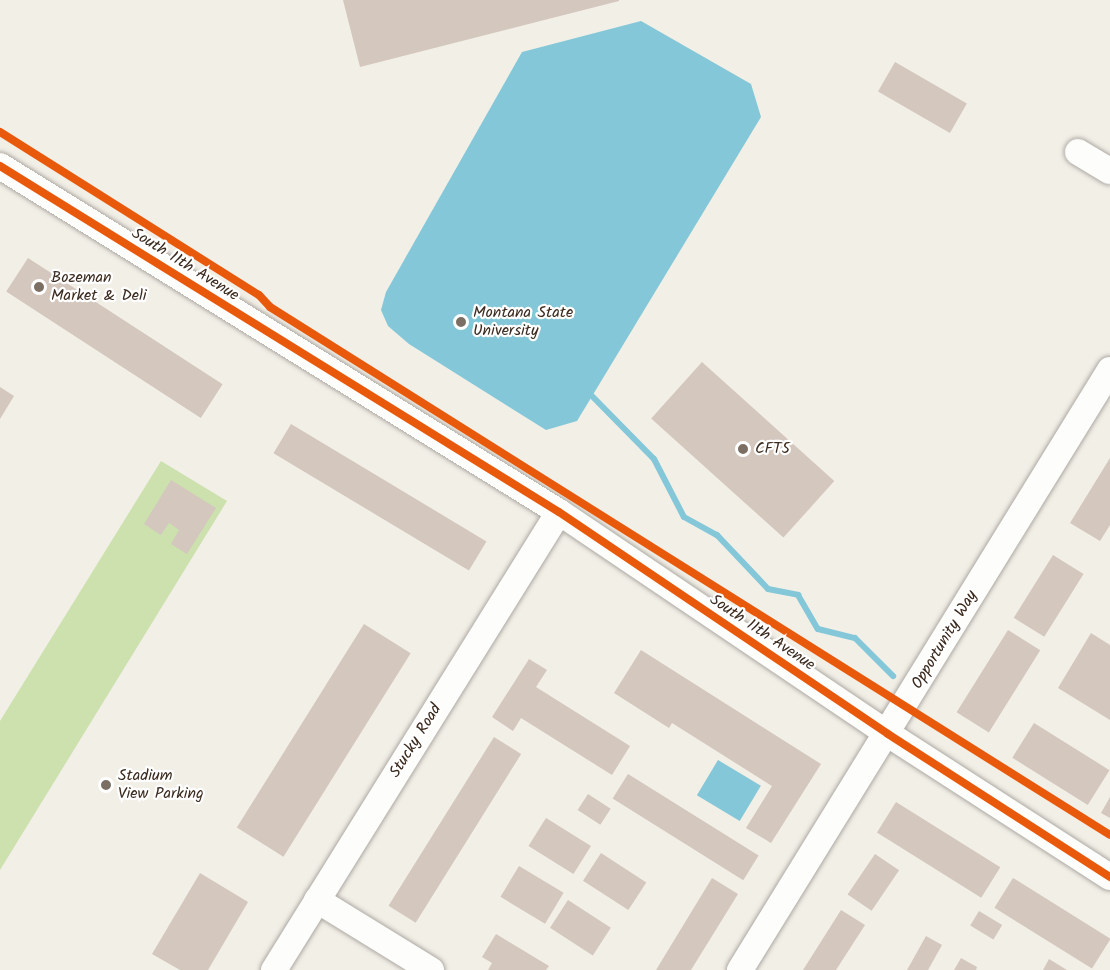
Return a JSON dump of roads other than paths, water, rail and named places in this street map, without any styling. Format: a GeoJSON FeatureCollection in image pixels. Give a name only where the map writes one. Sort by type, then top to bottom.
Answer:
{"type":"FeatureCollection","features":[{"type":"Feature","properties":{"kind":"street"},"geometry":{"type":"LineString","coordinates":[[1078,152],[1110,171]]}},
{"type":"Feature","properties":{"kind":"street","name":"South 11th Avenue"},"geometry":{"type":"LineString","coordinates":[[0,166],[559,512],[888,734],[1110,877]]}},
{"type":"Feature","properties":{"kind":"street","name":"Opportunity Way"},"geometry":{"type":"LineString","coordinates":[[740,970],[888,734],[1110,370]]}},
{"type":"Feature","properties":{"kind":"street","name":"Stucky Road"},"geometry":{"type":"LineString","coordinates":[[274,970],[559,512]]}},
{"type":"Feature","properties":{"kind":"street"},"geometry":{"type":"LineString","coordinates":[[317,900],[431,970]]}},
{"type":"Feature","properties":{"kind":"water"},"geometry":{"type":"Polygon","coordinates":[[[641,21],[751,84],[761,117],[577,421],[546,430],[409,344],[388,326],[381,310],[386,292],[522,52],[641,21]]]}},
{"type":"Feature","properties":{"kind":"water"},"geometry":{"type":"Polygon","coordinates":[[[718,760],[761,786],[740,821],[697,795],[718,760]]]}},
{"type":"Feature","properties":{"kind":"waterway"},"geometry":{"type":"LineString","coordinates":[[592,396],[654,459],[684,517],[717,535],[768,589],[798,595],[818,629],[855,638],[893,676]]}},
{"type":"Feature","properties":{"kind":"place","name":"Bozeman Market & Deli"},"geometry":{"type":"Point","coordinates":[39,287]}},
{"type":"Feature","properties":{"kind":"place","name":"Montana State University"},"geometry":{"type":"Point","coordinates":[461,322]}},
{"type":"Feature","properties":{"kind":"place","name":"CFT5"},"geometry":{"type":"Point","coordinates":[743,449]}},
{"type":"Feature","properties":{"kind":"place","name":"Stadium View Parking"},"geometry":{"type":"Point","coordinates":[106,785]}}]}
